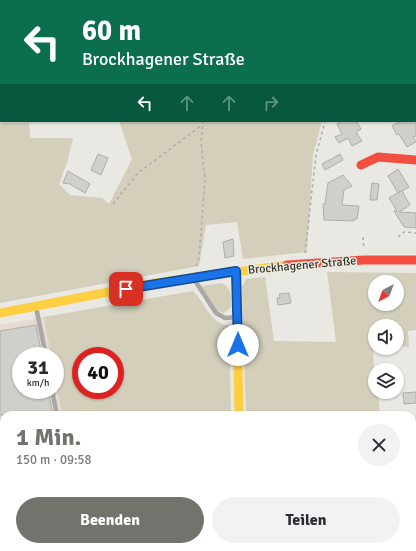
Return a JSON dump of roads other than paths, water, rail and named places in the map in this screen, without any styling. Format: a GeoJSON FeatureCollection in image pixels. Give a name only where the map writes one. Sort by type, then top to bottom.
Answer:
{"type":"FeatureCollection","features":[{"type":"Feature","properties":{"kind":"main road"},"geometry":{"type":"LineString","coordinates":[[361,164],[378,157],[416,160]]}},
{"type":"Feature","properties":{"kind":"main road","name":"Brockhagener Straße"},"geometry":{"type":"LineString","coordinates":[[0,313],[193,275],[305,263],[368,259],[416,260]]}},
{"type":"Feature","properties":{"kind":"main road"},"geometry":{"type":"LineString","coordinates":[[236,271],[239,411]]}},
{"type":"Feature","properties":{"kind":"lane"},"geometry":{"type":"LineString","coordinates":[[193,275],[194,283],[216,314],[225,318],[238,317]]}},
{"type":"Feature","properties":{"kind":"lane"},"geometry":{"type":"LineString","coordinates":[[36,306],[44,347]]}},
{"type":"Feature","properties":{"kind":"lane"},"geometry":{"type":"LineString","coordinates":[[54,399],[56,411]]}}]}
